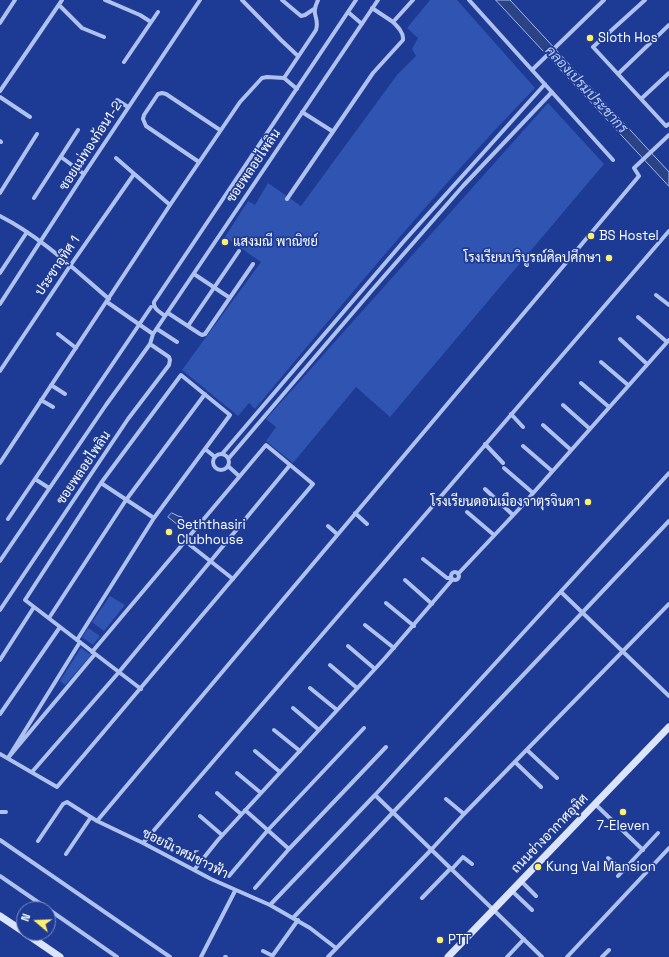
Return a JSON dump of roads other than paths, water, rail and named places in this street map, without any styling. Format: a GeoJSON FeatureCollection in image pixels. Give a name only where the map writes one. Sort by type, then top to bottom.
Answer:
{"type":"FeatureCollection","features":[{"type":"Feature","properties":{"kind":"street"},"geometry":{"type":"LineString","coordinates":[[0,23],[15,0]]}},
{"type":"Feature","properties":{"kind":"street"},"geometry":{"type":"LineString","coordinates":[[0,91],[62,0]]}},
{"type":"Feature","properties":{"kind":"street"},"geometry":{"type":"LineString","coordinates":[[105,0],[140,15],[151,22]]}},
{"type":"Feature","properties":{"kind":"street","name":"ซอยแม่ทองก้อน1-2"},"geometry":{"type":"LineString","coordinates":[[0,304],[128,107],[200,0]]}},
{"type":"Feature","properties":{"kind":"street"},"geometry":{"type":"LineString","coordinates":[[242,0],[298,56]]}},
{"type":"Feature","properties":{"kind":"street"},"geometry":{"type":"LineString","coordinates":[[282,0],[301,16],[305,15],[314,8],[318,0]]}},
{"type":"Feature","properties":{"kind":"street"},"geometry":{"type":"LineString","coordinates":[[253,264],[205,334],[202,335],[166,315],[156,309],[154,305],[154,302],[356,0]]}},
{"type":"Feature","properties":{"kind":"street","name":"ซอยพลอยไพลิน"},"geometry":{"type":"LineString","coordinates":[[0,562],[106,405],[150,344],[154,334],[166,315],[378,0]]}},
{"type":"Feature","properties":{"kind":"street"},"geometry":{"type":"LineString","coordinates":[[394,22],[413,0]]}},
{"type":"Feature","properties":{"kind":"street"},"geometry":{"type":"LineString","coordinates":[[470,0],[613,160]]}},
{"type":"Feature","properties":{"kind":"street"},"geometry":{"type":"LineString","coordinates":[[532,70],[604,0]]}},
{"type":"Feature","properties":{"kind":"street"},"geometry":{"type":"LineString","coordinates":[[645,0],[594,47],[641,99],[668,126]]}},
{"type":"Feature","properties":{"kind":"street"},"geometry":{"type":"LineString","coordinates":[[59,5],[82,28],[104,37]]}},
{"type":"Feature","properties":{"kind":"street"},"geometry":{"type":"LineString","coordinates":[[284,78],[318,26],[314,8]]}},
{"type":"Feature","properties":{"kind":"street"},"geometry":{"type":"LineString","coordinates":[[287,199],[373,73],[402,40],[402,33],[394,22],[372,8]]}},
{"type":"Feature","properties":{"kind":"street"},"geometry":{"type":"LineString","coordinates":[[124,62],[158,12]]}},
{"type":"Feature","properties":{"kind":"street"},"geometry":{"type":"LineString","coordinates":[[348,12],[362,24]]}},
{"type":"Feature","properties":{"kind":"street"},"geometry":{"type":"LineString","coordinates":[[618,74],[669,26]]}},
{"type":"Feature","properties":{"kind":"street"},"geometry":{"type":"LineString","coordinates":[[641,99],[669,72]]}},
{"type":"Feature","properties":{"kind":"street"},"geometry":{"type":"LineString","coordinates":[[0,463],[1,457],[41,400],[240,102],[262,78],[284,78],[297,89]]}},
{"type":"Feature","properties":{"kind":"street"},"geometry":{"type":"LineString","coordinates":[[228,466],[222,470],[217,469],[213,462],[215,457],[222,454],[382,267],[545,84]]}},
{"type":"Feature","properties":{"kind":"street"},"geometry":{"type":"LineString","coordinates":[[239,476],[228,466],[228,458],[474,174],[552,92]]}},
{"type":"Feature","properties":{"kind":"street"},"geometry":{"type":"LineString","coordinates":[[199,162],[146,126],[142,119],[144,115],[158,94],[162,93],[166,94],[220,130]]}},
{"type":"Feature","properties":{"kind":"street"},"geometry":{"type":"LineString","coordinates":[[0,97],[30,117]]}},
{"type":"Feature","properties":{"kind":"street"},"geometry":{"type":"LineString","coordinates":[[117,100],[128,107]]}},
{"type":"Feature","properties":{"kind":"street"},"geometry":{"type":"LineString","coordinates":[[302,112],[332,131]]}},
{"type":"Feature","properties":{"kind":"street"},"geometry":{"type":"LineString","coordinates":[[34,198],[78,130]]}},
{"type":"Feature","properties":{"kind":"street"},"geometry":{"type":"LineString","coordinates":[[0,193],[37,134]]}},
{"type":"Feature","properties":{"kind":"street"},"geometry":{"type":"LineString","coordinates":[[97,821],[355,512],[639,176],[634,168],[669,135]]}},
{"type":"Feature","properties":{"kind":"street"},"geometry":{"type":"LineString","coordinates":[[61,157],[84,174]]}},
{"type":"Feature","properties":{"kind":"street"},"geometry":{"type":"LineString","coordinates":[[116,158],[170,205]]}},
{"type":"Feature","properties":{"kind":"street"},"geometry":{"type":"LineString","coordinates":[[468,169],[474,174]]}},
{"type":"Feature","properties":{"kind":"street","name":"ประชาอุทิศ 1"},"geometry":{"type":"LineString","coordinates":[[0,371],[134,174]]}},
{"type":"Feature","properties":{"kind":"street"},"geometry":{"type":"LineString","coordinates":[[0,216],[41,242],[108,300],[154,334]]}},
{"type":"Feature","properties":{"kind":"street"},"geometry":{"type":"LineString","coordinates":[[143,843],[669,231]]}},
{"type":"Feature","properties":{"kind":"street"},"geometry":{"type":"LineString","coordinates":[[0,273],[27,232]]}},
{"type":"Feature","properties":{"kind":"street"},"geometry":{"type":"LineString","coordinates":[[188,326],[238,251]]}},
{"type":"Feature","properties":{"kind":"street"},"geometry":{"type":"LineString","coordinates":[[382,267],[388,272]]}},
{"type":"Feature","properties":{"kind":"street"},"geometry":{"type":"LineString","coordinates":[[194,274],[230,298]]}},
{"type":"Feature","properties":{"kind":"street"},"geometry":{"type":"LineString","coordinates":[[656,294],[669,305]]}},
{"type":"Feature","properties":{"kind":"street"},"geometry":{"type":"LineString","coordinates":[[8,519],[151,307]]}},
{"type":"Feature","properties":{"kind":"street"},"geometry":{"type":"LineString","coordinates":[[423,559],[446,578],[455,581],[458,578],[458,574],[533,493],[668,341],[638,317]]}},
{"type":"Feature","properties":{"kind":"street"},"geometry":{"type":"LineString","coordinates":[[157,329],[177,342]]}},
{"type":"Feature","properties":{"kind":"street"},"geometry":{"type":"LineString","coordinates":[[58,334],[76,348]]}},
{"type":"Feature","properties":{"kind":"street"},"geometry":{"type":"LineString","coordinates":[[620,339],[647,364]]}},
{"type":"Feature","properties":{"kind":"street","name":"ซอยพลอยไพลิน"},"geometry":{"type":"LineString","coordinates":[[0,610],[128,419],[169,365],[169,357],[150,344]]}},
{"type":"Feature","properties":{"kind":"street"},"geometry":{"type":"LineString","coordinates":[[308,352],[314,358]]}},
{"type":"Feature","properties":{"kind":"street"},"geometry":{"type":"LineString","coordinates":[[601,362],[628,386]]}},
{"type":"Feature","properties":{"kind":"street"},"geometry":{"type":"LineString","coordinates":[[8,758],[78,641],[154,518],[230,415],[181,375],[101,483],[25,600],[49,618],[60,627],[78,641],[93,653],[141,689]]}},
{"type":"Feature","properties":{"kind":"street"},"geometry":{"type":"LineString","coordinates":[[581,383],[609,407]]}},
{"type":"Feature","properties":{"kind":"street"},"geometry":{"type":"LineString","coordinates":[[50,385],[65,394]]}},
{"type":"Feature","properties":{"kind":"street"},"geometry":{"type":"LineString","coordinates":[[49,618],[126,500],[205,394]]}},
{"type":"Feature","properties":{"kind":"street"},"geometry":{"type":"LineString","coordinates":[[41,400],[53,407]]}},
{"type":"Feature","properties":{"kind":"street"},"geometry":{"type":"LineString","coordinates":[[564,405],[590,429]]}},
{"type":"Feature","properties":{"kind":"street"},"geometry":{"type":"LineString","coordinates":[[511,414],[523,427]]}},
{"type":"Feature","properties":{"kind":"street"},"geometry":{"type":"LineString","coordinates":[[250,421],[256,426]]}},
{"type":"Feature","properties":{"kind":"street"},"geometry":{"type":"LineString","coordinates":[[543,425],[571,450]]}},
{"type":"Feature","properties":{"kind":"street"},"geometry":{"type":"LineString","coordinates":[[485,444],[503,463]]}},
{"type":"Feature","properties":{"kind":"street"},"geometry":{"type":"LineString","coordinates":[[0,754],[57,786],[141,689],[313,484],[266,445],[185,541],[8,758]]}},
{"type":"Feature","properties":{"kind":"street"},"geometry":{"type":"LineString","coordinates":[[523,446],[552,471]]}},
{"type":"Feature","properties":{"kind":"street"},"geometry":{"type":"LineString","coordinates":[[205,449],[215,457]]}},
{"type":"Feature","properties":{"kind":"street"},"geometry":{"type":"LineString","coordinates":[[222,454],[228,458]]}},
{"type":"Feature","properties":{"kind":"street"},"geometry":{"type":"LineString","coordinates":[[32,772],[119,672],[290,465]]}},
{"type":"Feature","properties":{"kind":"street"},"geometry":{"type":"LineString","coordinates":[[504,468],[533,493]]}},
{"type":"Feature","properties":{"kind":"street"},"geometry":{"type":"LineString","coordinates":[[270,905],[375,795],[669,473]]}},
{"type":"Feature","properties":{"kind":"street"},"geometry":{"type":"LineString","coordinates":[[35,479],[49,488]]}},
{"type":"Feature","properties":{"kind":"street"},"geometry":{"type":"LineString","coordinates":[[101,483],[154,518]]}},
{"type":"Feature","properties":{"kind":"street"},"geometry":{"type":"LineString","coordinates":[[485,489],[513,515]]}},
{"type":"Feature","properties":{"kind":"street"},"geometry":{"type":"LineString","coordinates":[[355,512],[367,524]]}},
{"type":"Feature","properties":{"kind":"street"},"geometry":{"type":"LineString","coordinates":[[467,512],[494,535]]}},
{"type":"Feature","properties":{"kind":"street"},"geometry":{"type":"LineString","coordinates":[[293,918],[669,521]]}},
{"type":"Feature","properties":{"kind":"street"},"geometry":{"type":"LineString","coordinates":[[328,526],[337,534]]}},
{"type":"Feature","properties":{"kind":"street"},"geometry":{"type":"LineString","coordinates":[[185,541],[233,579]]}},
{"type":"Feature","properties":{"kind":"street"},"geometry":{"type":"LineString","coordinates":[[194,870],[222,835],[414,626],[451,579]]}},
{"type":"Feature","properties":{"kind":"street"},"geometry":{"type":"LineString","coordinates":[[405,580],[432,604]]}},
{"type":"Feature","properties":{"kind":"street"},"geometry":{"type":"LineString","coordinates":[[561,592],[669,696]]}},
{"type":"Feature","properties":{"kind":"street"},"geometry":{"type":"LineString","coordinates":[[386,603],[414,626]]}},
{"type":"Feature","properties":{"kind":"street"},"geometry":{"type":"LineString","coordinates":[[328,957],[464,814],[669,604]]}},
{"type":"Feature","properties":{"kind":"street"},"geometry":{"type":"LineString","coordinates":[[0,660],[34,607]]}},
{"type":"Feature","properties":{"kind":"street"},"geometry":{"type":"LineString","coordinates":[[365,624],[394,648]]}},
{"type":"Feature","properties":{"kind":"street"},"geometry":{"type":"LineString","coordinates":[[0,714],[60,627]]}},
{"type":"Feature","properties":{"kind":"street"},"geometry":{"type":"LineString","coordinates":[[348,646],[375,669]]}},
{"type":"Feature","properties":{"kind":"street"},"geometry":{"type":"LineString","coordinates":[[330,665],[357,688]]}},
{"type":"Feature","properties":{"kind":"street"},"geometry":{"type":"LineString","coordinates":[[310,688],[337,710]]}},
{"type":"Feature","properties":{"kind":"street"},"geometry":{"type":"LineString","coordinates":[[293,708],[319,730]]}},
{"type":"Feature","properties":{"kind":"street","name":"ถนนช่างอากาศอุทิศ"},"geometry":{"type":"LineString","coordinates":[[448,957],[669,727]]}},
{"type":"Feature","properties":{"kind":"street"},"geometry":{"type":"LineString","coordinates":[[229,876],[268,830],[364,728]]}},
{"type":"Feature","properties":{"kind":"street"},"geometry":{"type":"LineString","coordinates":[[274,730],[300,750]]}},
{"type":"Feature","properties":{"kind":"street"},"geometry":{"type":"LineString","coordinates":[[255,888],[288,849],[386,747]]}},
{"type":"Feature","properties":{"kind":"street"},"geometry":{"type":"LineString","coordinates":[[527,750],[557,778]]}},
{"type":"Feature","properties":{"kind":"street"},"geometry":{"type":"LineString","coordinates":[[255,751],[280,772]]}},
{"type":"Feature","properties":{"kind":"street"},"geometry":{"type":"LineString","coordinates":[[515,762],[540,787]]}},
{"type":"Feature","properties":{"kind":"street"},"geometry":{"type":"LineString","coordinates":[[237,773],[261,793]]}},
{"type":"Feature","properties":{"kind":"street"},"geometry":{"type":"LineString","coordinates":[[217,793],[241,814]]}},
{"type":"Feature","properties":{"kind":"street"},"geometry":{"type":"LineString","coordinates":[[375,795],[542,957]]}},
{"type":"Feature","properties":{"kind":"street"},"geometry":{"type":"LineString","coordinates":[[446,799],[464,814]]}},
{"type":"Feature","properties":{"kind":"street","name":"ซอยนิเวศม์ชาวฟ้า"},"geometry":{"type":"LineString","coordinates":[[38,841],[63,804],[67,802],[70,803],[97,821],[298,920],[336,948]]}},
{"type":"Feature","properties":{"kind":"street"},"geometry":{"type":"LineString","coordinates":[[595,804],[642,850]]}},
{"type":"Feature","properties":{"kind":"street"},"geometry":{"type":"LineString","coordinates":[[245,810],[288,849]]}},
{"type":"Feature","properties":{"kind":"street"},"geometry":{"type":"LineString","coordinates":[[0,812],[6,812]]}},
{"type":"Feature","properties":{"kind":"street"},"geometry":{"type":"LineString","coordinates":[[200,816],[222,835]]}},
{"type":"Feature","properties":{"kind":"street"},"geometry":{"type":"LineString","coordinates":[[66,854],[90,817]]}},
{"type":"Feature","properties":{"kind":"street"},"geometry":{"type":"LineString","coordinates":[[618,876],[658,833]]}},
{"type":"Feature","properties":{"kind":"street"},"geometry":{"type":"LineString","coordinates":[[0,840],[170,957]]}},
{"type":"Feature","properties":{"kind":"street"},"geometry":{"type":"LineString","coordinates":[[567,957],[669,848]]}},
{"type":"Feature","properties":{"kind":"street"},"geometry":{"type":"LineString","coordinates":[[422,898],[463,858],[472,864]]}},
{"type":"Feature","properties":{"kind":"street"},"geometry":{"type":"LineString","coordinates":[[608,858],[623,871]]}},
{"type":"Feature","properties":{"kind":"street"},"geometry":{"type":"LineString","coordinates":[[0,876],[36,901]]}},
{"type":"Feature","properties":{"kind":"street"},"geometry":{"type":"LineString","coordinates":[[521,881],[536,896]]}},
{"type":"Feature","properties":{"kind":"street"},"geometry":{"type":"LineString","coordinates":[[201,957],[236,890]]}},
{"type":"Feature","properties":{"kind":"street"},"geometry":{"type":"LineString","coordinates":[[512,891],[532,910]]}},
{"type":"Feature","properties":{"kind":"street"},"geometry":{"type":"LineString","coordinates":[[56,915],[117,957]]}},
{"type":"Feature","properties":{"kind":"street"},"geometry":{"type":"LineString","coordinates":[[0,916],[16,927]]}},
{"type":"Feature","properties":{"kind":"street"},"geometry":{"type":"LineString","coordinates":[[263,951],[273,955],[298,920]]}},
{"type":"Feature","properties":{"kind":"street"},"geometry":{"type":"LineString","coordinates":[[507,957],[524,939]]}},
{"type":"Feature","properties":{"kind":"street"},"geometry":{"type":"LineString","coordinates":[[37,941],[60,957]]}},
{"type":"Feature","properties":{"kind":"street"},"geometry":{"type":"LineString","coordinates":[[602,957],[609,950]]}},
{"type":"Feature","properties":{"kind":"water","name":"คลองเปรมประชากร"},"geometry":{"type":"Polygon","coordinates":[[[496,0],[510,0],[669,172],[669,186],[496,0]]]}},
{"type":"Feature","properties":{"kind":"water"},"geometry":{"type":"Polygon","coordinates":[[[172,513],[182,517],[182,520],[186,525],[183,529],[168,517],[172,513]]]}},
{"type":"Feature","properties":{"kind":"place","name":"Sloth Hos"},"geometry":{"type":"Point","coordinates":[590,38]}},
{"type":"Feature","properties":{"kind":"place","name":"BS Hostel"},"geometry":{"type":"Point","coordinates":[591,236]}},
{"type":"Feature","properties":{"kind":"place","name":"แสงมณี พาณิชย์"},"geometry":{"type":"Point","coordinates":[225,242]}},
{"type":"Feature","properties":{"kind":"place","name":"โรงเรียนบริบูรณ์ศิลปศึกษา"},"geometry":{"type":"Point","coordinates":[609,258]}},
{"type":"Feature","properties":{"kind":"place","name":"โรงเรียนดอนเมืองจาตุรจินดา"},"geometry":{"type":"Point","coordinates":[588,502]}},
{"type":"Feature","properties":{"kind":"place","name":"Seththasiri Clubhouse"},"geometry":{"type":"Point","coordinates":[169,532]}},
{"type":"Feature","properties":{"kind":"place","name":"7-Eleven"},"geometry":{"type":"Point","coordinates":[623,812]}},
{"type":"Feature","properties":{"kind":"place","name":"Kung Val Mansion"},"geometry":{"type":"Point","coordinates":[538,867]}},
{"type":"Feature","properties":{"kind":"place","name":"PTT"},"geometry":{"type":"Point","coordinates":[440,940]}}]}
